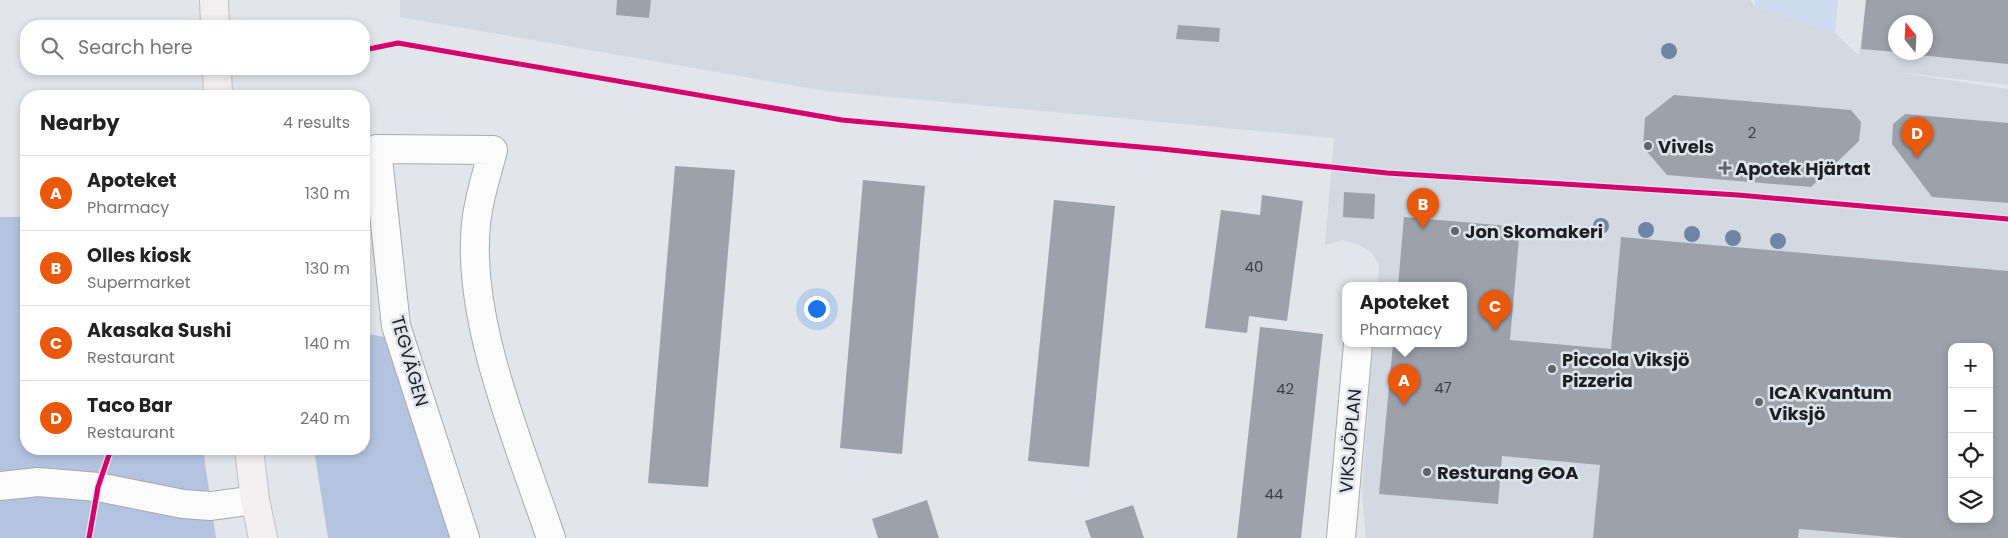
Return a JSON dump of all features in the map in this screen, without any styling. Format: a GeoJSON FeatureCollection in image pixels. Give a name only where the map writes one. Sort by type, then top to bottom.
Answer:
{"type":"FeatureCollection","features":[{"type":"Feature","properties":{"kind":"main road"},"geometry":{"type":"LineString","coordinates":[[214,0],[215,20]]}},
{"type":"Feature","properties":{"kind":"main road"},"geometry":{"type":"LineString","coordinates":[[217,75],[218,90]]}},
{"type":"Feature","properties":{"kind":"main road"},"geometry":{"type":"LineString","coordinates":[[250,455],[254,500],[263,538]]}},
{"type":"Feature","properties":{"kind":"street","name":"TEGVÄGEN"},"geometry":{"type":"LineString","coordinates":[[465,538],[396,326],[378,149],[493,150],[476,224],[477,292],[496,375],[551,538]]}},
{"type":"Feature","properties":{"kind":"street","name":"VIKSJÖPLAN"},"geometry":{"type":"LineString","coordinates":[[1341,538],[1358,347]]}},
{"type":"Feature","properties":{"kind":"street"},"geometry":{"type":"LineString","coordinates":[[0,486],[38,482],[98,487],[183,504],[211,506],[254,500]]}},
{"type":"Feature","properties":{"kind":"shaded area"},"geometry":{"type":"Polygon","coordinates":[[[400,0],[1750,0],[1755,6],[1835,33],[1859,56],[1866,0],[2008,0],[2008,85],[1896,72],[2008,89],[2008,538],[1366,538],[1362,493],[1373,347],[1467,347],[1467,282],[1378,282],[1379,264],[1371,252],[1359,245],[1343,240],[1325,245],[1334,138],[826,91],[400,17],[400,0]]]}},
{"type":"Feature","properties":{"kind":"shaded area"},"geometry":{"type":"Polygon","coordinates":[[[1755,0],[1838,0],[1835,33],[1755,6],[1755,0]]]}},
{"type":"Feature","properties":{"kind":"shaded area"},"geometry":{"type":"Polygon","coordinates":[[[0,217],[20,217],[20,455],[204,455],[216,538],[0,538],[0,217]]]}},
{"type":"Feature","properties":{"kind":"shaded area"},"geometry":{"type":"Polygon","coordinates":[[[370,334],[384,337],[408,387],[454,538],[328,538],[315,455],[370,455],[370,334]]]}},
{"type":"Feature","properties":{"kind":"building"},"geometry":{"type":"Polygon","coordinates":[[[617,0],[651,0],[649,18],[616,15],[617,0]]]}},
{"type":"Feature","properties":{"kind":"building"},"geometry":{"type":"Polygon","coordinates":[[[1866,0],[2008,0],[2008,64],[1933,56],[1933,15],[1888,15],[1888,51],[1861,49],[1866,0]]]}},
{"type":"Feature","properties":{"kind":"building"},"geometry":{"type":"Polygon","coordinates":[[[1178,25],[1220,28],[1219,42],[1176,39],[1178,25]]]}},
{"type":"Feature","properties":{"kind":"building"},"geometry":{"type":"Polygon","coordinates":[[[1674,95],[1851,110],[1861,122],[1859,141],[1811,187],[1667,175],[1643,147],[1645,118],[1674,95]]]}},
{"type":"Feature","properties":{"kind":"building"},"geometry":{"type":"Polygon","coordinates":[[[1905,114],[2008,123],[2008,203],[1932,197],[1892,144],[1893,124],[1905,114]]]}},
{"type":"Feature","properties":{"kind":"building"},"geometry":{"type":"Polygon","coordinates":[[[675,166],[735,170],[708,487],[648,483],[675,166]]]}},
{"type":"Feature","properties":{"kind":"building"},"geometry":{"type":"Polygon","coordinates":[[[863,180],[925,186],[902,454],[840,448],[863,180]]]}},
{"type":"Feature","properties":{"kind":"building"},"geometry":{"type":"Polygon","coordinates":[[[1344,192],[1375,194],[1374,219],[1343,217],[1344,192]]]}},
{"type":"Feature","properties":{"kind":"building"},"geometry":{"type":"Polygon","coordinates":[[[1262,195],[1303,201],[1287,321],[1249,316],[1247,333],[1205,328],[1221,210],[1260,215],[1262,195]]]}},
{"type":"Feature","properties":{"kind":"building"},"geometry":{"type":"Polygon","coordinates":[[[1054,200],[1115,206],[1089,467],[1028,461],[1054,200]]]}},
{"type":"Feature","properties":{"kind":"building"},"geometry":{"type":"Polygon","coordinates":[[[1404,217],[1520,227],[1510,340],[1611,349],[1621,237],[2008,271],[2008,538],[1902,538],[1799,529],[1798,538],[1593,538],[1600,465],[1502,456],[1498,504],[1379,494],[1393,347],[1467,347],[1467,282],[1398,282],[1404,217]]]}},
{"type":"Feature","properties":{"kind":"building"},"geometry":{"type":"Polygon","coordinates":[[[1260,327],[1323,334],[1301,538],[1237,538],[1260,327]]]}},
{"type":"Feature","properties":{"kind":"building"},"geometry":{"type":"Polygon","coordinates":[[[927,500],[939,538],[878,538],[872,519],[927,500]]]}},
{"type":"Feature","properties":{"kind":"building"},"geometry":{"type":"Polygon","coordinates":[[[1133,505],[1144,538],[1091,538],[1085,521],[1133,505]]]}},
{"type":"Feature","properties":{"kind":"cycle path"},"geometry":{"type":"LineString","coordinates":[[370,49],[398,43],[842,120],[1162,149],[1387,173],[1738,195],[2008,219]]}},
{"type":"Feature","properties":{"kind":"cycle path"},"geometry":{"type":"LineString","coordinates":[[89,538],[98,487],[109,455]]}},
{"type":"Feature","properties":{"kind":"place","name":"Vivels"},"geometry":{"type":"Point","coordinates":[1648,146]}},
{"type":"Feature","properties":{"kind":"place","name":"Taco Bar"},"geometry":{"type":"Point","coordinates":[1917,158]}},
{"type":"Feature","properties":{"kind":"place","name":"Apotek Hjärtat"},"geometry":{"type":"Point","coordinates":[1725,168]}},
{"type":"Feature","properties":{"kind":"place","name":"Olles kiosk"},"geometry":{"type":"Point","coordinates":[1423,229]}},
{"type":"Feature","properties":{"kind":"place","name":"Jon Skomakeri"},"geometry":{"type":"Point","coordinates":[1455,231]}},
{"type":"Feature","properties":{"kind":"place","name":"Akasaka Sushi"},"geometry":{"type":"Point","coordinates":[1495,331]}},
{"type":"Feature","properties":{"kind":"place","name":"Piccola Viksjö Pizzeria"},"geometry":{"type":"Point","coordinates":[1552,369]}},
{"type":"Feature","properties":{"kind":"place","name":"ICA Kvantum Viksjö"},"geometry":{"type":"Point","coordinates":[1759,402]}},
{"type":"Feature","properties":{"kind":"place","name":"Apoteket"},"geometry":{"type":"Point","coordinates":[1404,405]}},
{"type":"Feature","properties":{"kind":"place","name":"Resturang GOA"},"geometry":{"type":"Point","coordinates":[1427,472]}}]}
